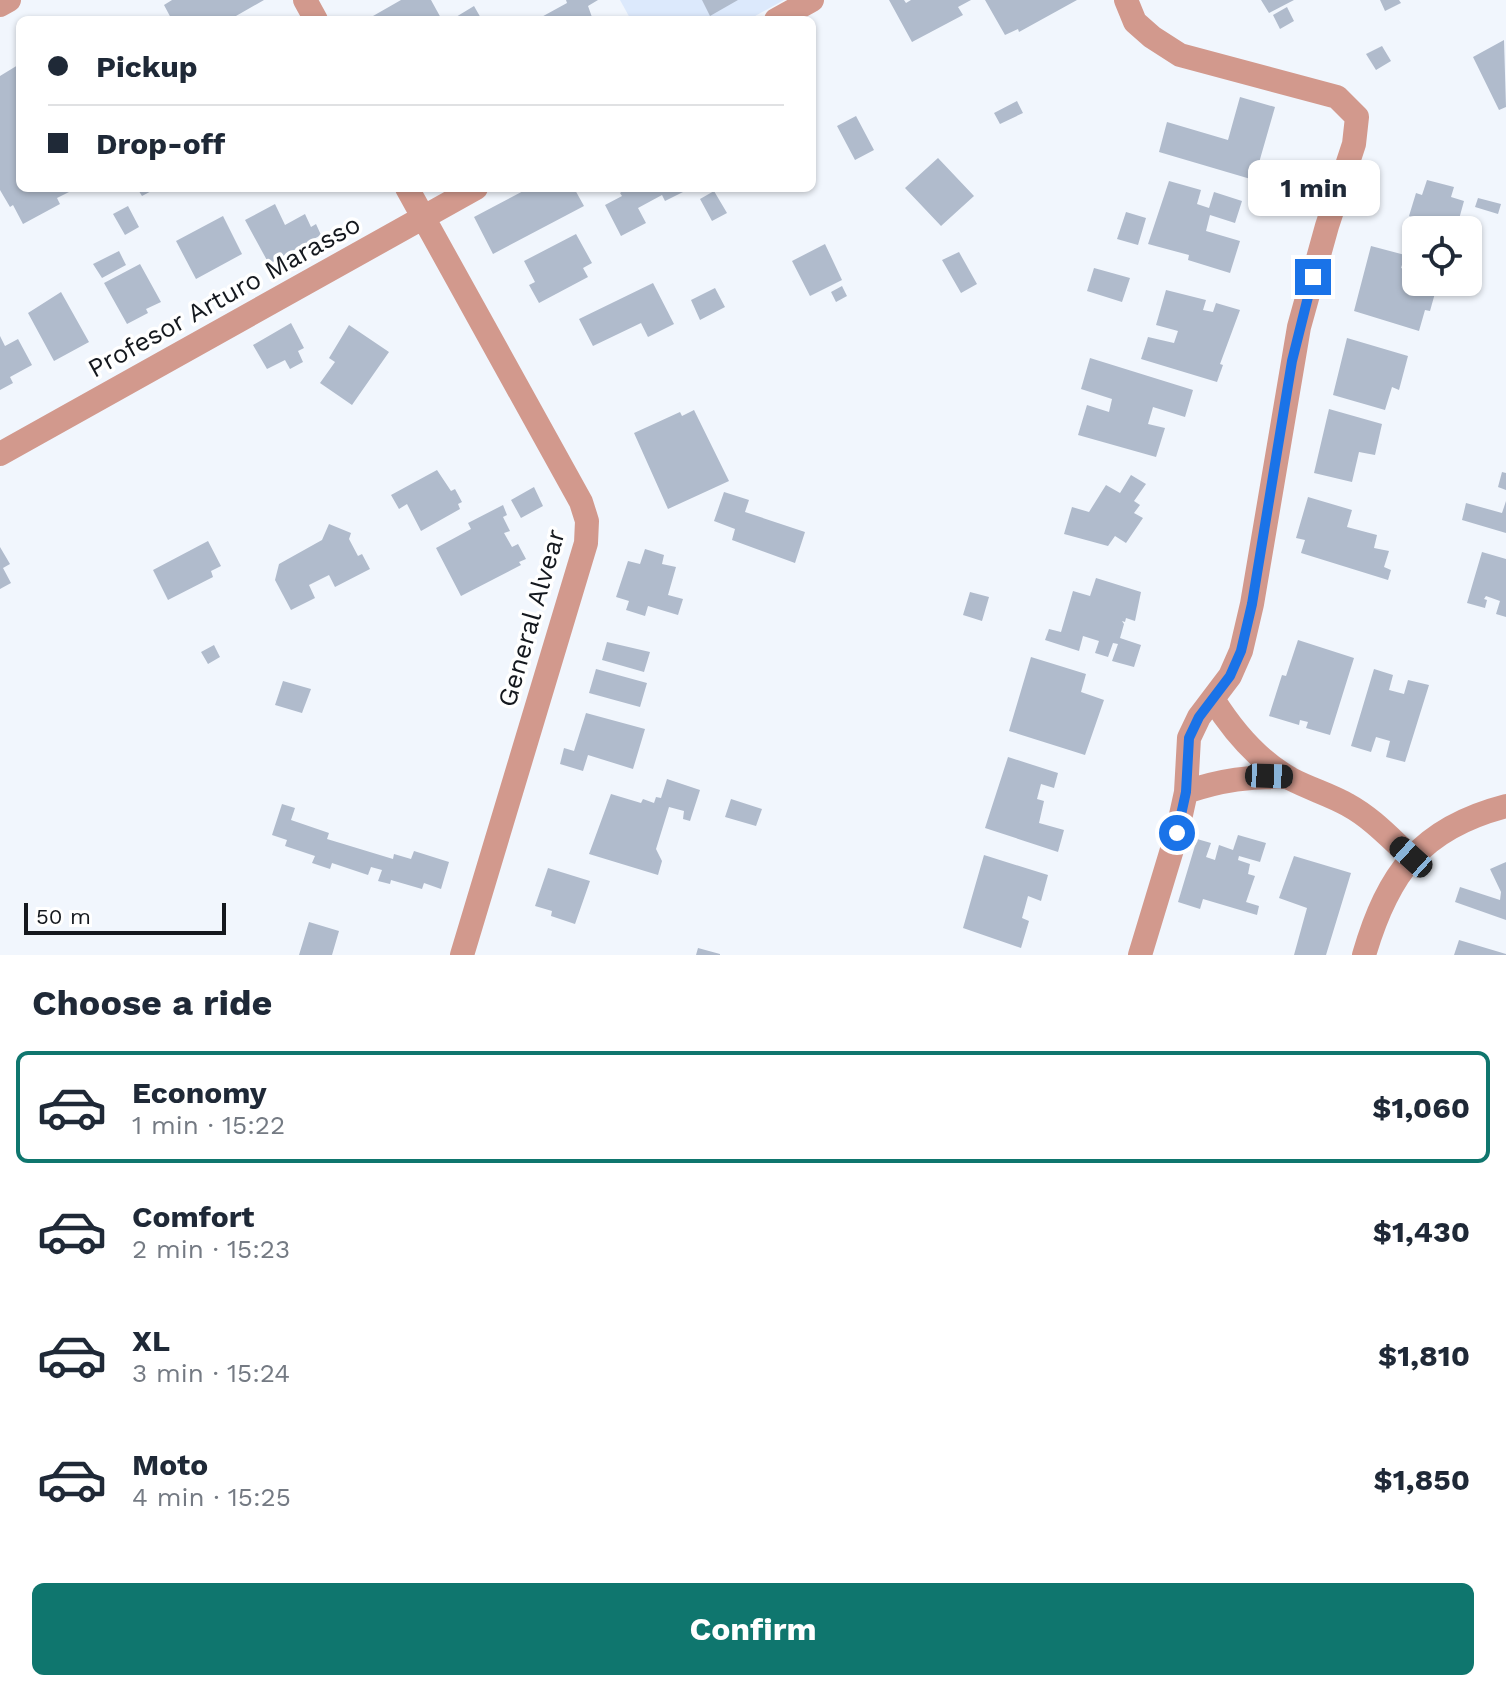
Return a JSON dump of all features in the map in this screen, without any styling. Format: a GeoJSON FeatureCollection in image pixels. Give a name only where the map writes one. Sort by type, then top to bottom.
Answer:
{"type":"FeatureCollection","features":[{"type":"Feature","properties":{"kind":"street"},"geometry":{"type":"LineString","coordinates":[[0,5],[9,0]]}},
{"type":"Feature","properties":{"kind":"street"},"geometry":{"type":"LineString","coordinates":[[783,16],[812,0]]}},
{"type":"Feature","properties":{"kind":"street"},"geometry":{"type":"LineString","coordinates":[[1126,0],[1135,22],[1180,55],[1337,97],[1357,117],[1354,144],[1299,327],[1244,639],[1230,676],[1199,717],[1189,738],[1186,792],[1165,879],[1140,955]]}},
{"type":"Feature","properties":{"kind":"street","name":"General Alvear"},"geometry":{"type":"LineString","coordinates":[[409,192],[581,502],[587,521],[586,543],[462,955]]}},
{"type":"Feature","properties":{"kind":"street","name":"Profesor Arturo Marasso"},"geometry":{"type":"LineString","coordinates":[[0,454],[469,192]]}},
{"type":"Feature","properties":{"kind":"street"},"geometry":{"type":"LineString","coordinates":[[1213,699],[1236,734],[1287,777],[1347,804],[1369,819],[1411,857]]}},
{"type":"Feature","properties":{"kind":"street"},"geometry":{"type":"LineString","coordinates":[[1186,792],[1219,781],[1251,776],[1287,777]]}},
{"type":"Feature","properties":{"kind":"street"},"geometry":{"type":"LineString","coordinates":[[1364,955],[1388,888],[1411,857],[1434,837],[1463,820],[1506,806]]}},
{"type":"Feature","properties":{"kind":"shaded area"},"geometry":{"type":"Polygon","coordinates":[[[620,0],[784,0],[755,16],[629,16],[620,0]]]}},
{"type":"Feature","properties":{"kind":"building"},"geometry":{"type":"Polygon","coordinates":[[[172,0],[264,0],[236,16],[170,16],[164,5],[172,0]]]}},
{"type":"Feature","properties":{"kind":"building"},"geometry":{"type":"Polygon","coordinates":[[[401,0],[431,0],[440,16],[373,16],[401,0]]]}},
{"type":"Feature","properties":{"kind":"building"},"geometry":{"type":"Polygon","coordinates":[[[566,0],[598,0],[588,6],[592,16],[543,16],[567,3],[566,0]]]}},
{"type":"Feature","properties":{"kind":"building"},"geometry":{"type":"Polygon","coordinates":[[[702,0],[738,0],[710,16],[702,0]]]}},
{"type":"Feature","properties":{"kind":"building"},"geometry":{"type":"Polygon","coordinates":[[[889,0],[904,0],[906,3],[911,0],[971,0],[958,7],[963,15],[912,42],[889,0]]]}},
{"type":"Feature","properties":{"kind":"building"},"geometry":{"type":"Polygon","coordinates":[[[985,0],[1077,0],[1019,32],[1018,29],[1005,35],[985,0]]]}},
{"type":"Feature","properties":{"kind":"building"},"geometry":{"type":"Polygon","coordinates":[[[1261,0],[1294,0],[1269,13],[1261,0]]]}},
{"type":"Feature","properties":{"kind":"building"},"geometry":{"type":"Polygon","coordinates":[[[1380,0],[1399,0],[1401,3],[1385,11],[1380,0]]]}},
{"type":"Feature","properties":{"kind":"building"},"geometry":{"type":"Polygon","coordinates":[[[474,6],[480,16],[458,16],[474,6]]]}},
{"type":"Feature","properties":{"kind":"building"},"geometry":{"type":"Polygon","coordinates":[[[1287,7],[1294,21],[1280,29],[1273,15],[1287,7]]]}},
{"type":"Feature","properties":{"kind":"building"},"geometry":{"type":"Polygon","coordinates":[[[1504,40],[1506,107],[1499,110],[1473,57],[1504,40]]]}},
{"type":"Feature","properties":{"kind":"building"},"geometry":{"type":"Polygon","coordinates":[[[1382,46],[1391,61],[1376,70],[1366,54],[1382,46]]]}},
{"type":"Feature","properties":{"kind":"building"},"geometry":{"type":"Polygon","coordinates":[[[16,66],[16,192],[69,192],[57,198],[60,204],[23,224],[0,190],[0,76],[16,66]]]}},
{"type":"Feature","properties":{"kind":"building"},"geometry":{"type":"Polygon","coordinates":[[[1240,97],[1275,107],[1254,180],[1159,152],[1167,122],[1228,140],[1240,97]]]}},
{"type":"Feature","properties":{"kind":"building"},"geometry":{"type":"Polygon","coordinates":[[[1017,101],[1023,113],[1000,124],[994,113],[1017,101]]]}},
{"type":"Feature","properties":{"kind":"building"},"geometry":{"type":"Polygon","coordinates":[[[856,116],[874,150],[855,160],[837,126],[856,116]]]}},
{"type":"Feature","properties":{"kind":"building"},"geometry":{"type":"Polygon","coordinates":[[[938,158],[974,196],[941,226],[905,188],[938,158]]]}},
{"type":"Feature","properties":{"kind":"building"},"geometry":{"type":"Polygon","coordinates":[[[1427,180],[1454,187],[1451,197],[1464,201],[1460,216],[1409,216],[1416,193],[1422,195],[1427,180]]]}},
{"type":"Feature","properties":{"kind":"building"},"geometry":{"type":"Polygon","coordinates":[[[1169,181],[1201,190],[1197,204],[1209,208],[1214,192],[1242,201],[1235,223],[1210,215],[1206,231],[1240,241],[1230,273],[1188,260],[1189,255],[1148,244],[1169,181]]]}},
{"type":"Feature","properties":{"kind":"building"},"geometry":{"type":"Polygon","coordinates":[[[521,192],[576,192],[584,206],[493,254],[474,217],[521,192]]]}},
{"type":"Feature","properties":{"kind":"building"},"geometry":{"type":"Polygon","coordinates":[[[683,192],[665,201],[662,195],[638,208],[646,223],[621,236],[605,205],[622,196],[620,193],[683,192]]]}},
{"type":"Feature","properties":{"kind":"building"},"geometry":{"type":"Polygon","coordinates":[[[715,192],[727,213],[712,221],[700,199],[715,192]]]}},
{"type":"Feature","properties":{"kind":"building"},"geometry":{"type":"Polygon","coordinates":[[[1478,198],[1501,204],[1498,214],[1475,207],[1478,198]]]}},
{"type":"Feature","properties":{"kind":"building"},"geometry":{"type":"Polygon","coordinates":[[[275,204],[285,225],[305,214],[311,227],[316,224],[321,235],[269,264],[245,220],[275,204]]]}},
{"type":"Feature","properties":{"kind":"building"},"geometry":{"type":"Polygon","coordinates":[[[128,206],[139,227],[125,235],[113,214],[128,206]]]}},
{"type":"Feature","properties":{"kind":"building"},"geometry":{"type":"Polygon","coordinates":[[[1126,212],[1146,218],[1138,245],[1117,239],[1126,212]]]}},
{"type":"Feature","properties":{"kind":"building"},"geometry":{"type":"Polygon","coordinates":[[[223,216],[242,254],[196,279],[176,241],[223,216]]]}},
{"type":"Feature","properties":{"kind":"building"},"geometry":{"type":"Polygon","coordinates":[[[576,234],[592,263],[583,268],[588,277],[539,303],[529,285],[535,282],[524,261],[576,234]]]}},
{"type":"Feature","properties":{"kind":"building"},"geometry":{"type":"Polygon","coordinates":[[[825,244],[842,280],[810,296],[792,261],[825,244]]]}},
{"type":"Feature","properties":{"kind":"building"},"geometry":{"type":"Polygon","coordinates":[[[1371,246],[1402,254],[1402,296],[1434,296],[1430,311],[1425,310],[1419,331],[1354,311],[1371,246]]]}},
{"type":"Feature","properties":{"kind":"building"},"geometry":{"type":"Polygon","coordinates":[[[119,251],[126,265],[102,278],[93,264],[119,251]]]}},
{"type":"Feature","properties":{"kind":"building"},"geometry":{"type":"Polygon","coordinates":[[[959,252],[977,284],[961,293],[942,260],[959,252]]]}},
{"type":"Feature","properties":{"kind":"building"},"geometry":{"type":"Polygon","coordinates":[[[140,264],[161,302],[127,324],[104,283],[140,264]]]}},
{"type":"Feature","properties":{"kind":"building"},"geometry":{"type":"Polygon","coordinates":[[[1094,268],[1130,278],[1122,302],[1087,291],[1094,268]]]}},
{"type":"Feature","properties":{"kind":"building"},"geometry":{"type":"Polygon","coordinates":[[[653,283],[674,324],[648,337],[641,323],[593,346],[579,319],[653,283]]]}},
{"type":"Feature","properties":{"kind":"building"},"geometry":{"type":"Polygon","coordinates":[[[842,286],[847,296],[836,302],[831,292],[842,286]]]}},
{"type":"Feature","properties":{"kind":"building"},"geometry":{"type":"Polygon","coordinates":[[[715,288],[725,307],[700,320],[691,300],[715,288]]]}},
{"type":"Feature","properties":{"kind":"building"},"geometry":{"type":"Polygon","coordinates":[[[1166,290],[1206,300],[1203,310],[1213,312],[1216,303],[1240,310],[1220,364],[1223,365],[1217,382],[1141,359],[1148,337],[1174,343],[1178,331],[1156,325],[1166,290]]]}},
{"type":"Feature","properties":{"kind":"building"},"geometry":{"type":"Polygon","coordinates":[[[61,292],[89,342],[54,361],[28,313],[61,292]]]}},
{"type":"Feature","properties":{"kind":"building"},"geometry":{"type":"Polygon","coordinates":[[[291,323],[304,348],[298,351],[303,362],[290,369],[285,360],[267,369],[253,345],[291,323]]]}},
{"type":"Feature","properties":{"kind":"building"},"geometry":{"type":"Polygon","coordinates":[[[349,325],[389,352],[352,405],[320,383],[335,362],[329,358],[349,325]]]}},
{"type":"Feature","properties":{"kind":"building"},"geometry":{"type":"Polygon","coordinates":[[[0,336],[5,346],[18,339],[32,365],[10,377],[13,383],[0,390],[0,336]]]}},
{"type":"Feature","properties":{"kind":"building"},"geometry":{"type":"Polygon","coordinates":[[[1347,338],[1408,356],[1399,390],[1392,387],[1385,410],[1333,395],[1347,338]]]}},
{"type":"Feature","properties":{"kind":"building"},"geometry":{"type":"Polygon","coordinates":[[[1090,358],[1193,390],[1185,417],[1153,407],[1148,424],[1165,428],[1156,457],[1078,435],[1087,405],[1109,412],[1112,399],[1081,389],[1090,358]]]}},
{"type":"Feature","properties":{"kind":"building"},"geometry":{"type":"Polygon","coordinates":[[[1329,409],[1382,424],[1375,455],[1359,452],[1352,482],[1314,473],[1329,409]]]}},
{"type":"Feature","properties":{"kind":"building"},"geometry":{"type":"Polygon","coordinates":[[[694,410],[729,481],[668,509],[634,433],[680,412],[682,416],[694,410]]]}},
{"type":"Feature","properties":{"kind":"building"},"geometry":{"type":"Polygon","coordinates":[[[437,470],[451,491],[455,489],[462,502],[458,504],[460,509],[421,531],[407,504],[399,509],[391,495],[437,470]]]}},
{"type":"Feature","properties":{"kind":"building"},"geometry":{"type":"Polygon","coordinates":[[[1502,472],[1506,473],[1506,490],[1498,487],[1502,472]]]}},
{"type":"Feature","properties":{"kind":"building"},"geometry":{"type":"Polygon","coordinates":[[[1131,475],[1146,484],[1134,501],[1140,505],[1134,513],[1143,518],[1126,543],[1115,536],[1108,546],[1064,534],[1072,507],[1089,512],[1106,485],[1120,493],[1131,475]]]}},
{"type":"Feature","properties":{"kind":"building"},"geometry":{"type":"Polygon","coordinates":[[[534,487],[543,506],[521,518],[511,500],[534,487]]]}},
{"type":"Feature","properties":{"kind":"building"},"geometry":{"type":"Polygon","coordinates":[[[724,492],[749,500],[745,512],[805,532],[795,563],[732,540],[735,529],[714,521],[724,492]]]}},
{"type":"Feature","properties":{"kind":"building"},"geometry":{"type":"Polygon","coordinates":[[[1308,497],[1352,510],[1347,527],[1377,535],[1374,548],[1389,551],[1384,567],[1391,570],[1388,580],[1301,553],[1305,540],[1296,538],[1308,497]]]}},
{"type":"Feature","properties":{"kind":"building"},"geometry":{"type":"Polygon","coordinates":[[[1506,501],[1506,533],[1462,520],[1466,503],[1502,513],[1506,501]]]}},
{"type":"Feature","properties":{"kind":"building"},"geometry":{"type":"Polygon","coordinates":[[[503,505],[507,515],[503,517],[510,531],[504,533],[512,547],[518,544],[526,559],[519,562],[521,565],[461,596],[436,548],[471,529],[468,523],[503,505]]]}},
{"type":"Feature","properties":{"kind":"building"},"geometry":{"type":"Polygon","coordinates":[[[329,524],[351,533],[349,539],[370,569],[335,587],[329,575],[309,585],[315,598],[291,610],[275,580],[279,564],[322,540],[329,524]]]}},
{"type":"Feature","properties":{"kind":"building"},"geometry":{"type":"Polygon","coordinates":[[[208,541],[221,566],[211,571],[213,577],[168,600],[153,570],[208,541]]]}},
{"type":"Feature","properties":{"kind":"building"},"geometry":{"type":"Polygon","coordinates":[[[0,547],[10,564],[3,568],[11,583],[0,589],[0,547]]]}},
{"type":"Feature","properties":{"kind":"building"},"geometry":{"type":"Polygon","coordinates":[[[645,549],[664,555],[662,564],[676,567],[668,595],[683,599],[678,615],[648,606],[645,616],[626,610],[629,601],[616,597],[628,561],[640,564],[645,549]]]}},
{"type":"Feature","properties":{"kind":"building"},"geometry":{"type":"Polygon","coordinates":[[[1482,552],[1506,559],[1506,617],[1496,614],[1500,601],[1486,596],[1485,608],[1467,603],[1482,552]]]}},
{"type":"Feature","properties":{"kind":"building"},"geometry":{"type":"Polygon","coordinates":[[[1096,578],[1141,592],[1135,621],[1126,618],[1125,622],[1122,621],[1120,638],[1141,645],[1134,667],[1112,661],[1118,644],[1113,643],[1108,657],[1095,653],[1099,641],[1083,636],[1079,651],[1045,640],[1049,629],[1061,632],[1073,591],[1090,596],[1096,578]]]}},
{"type":"Feature","properties":{"kind":"building"},"geometry":{"type":"Polygon","coordinates":[[[970,592],[989,597],[982,621],[963,615],[970,592]]]}},
{"type":"Feature","properties":{"kind":"building"},"geometry":{"type":"Polygon","coordinates":[[[1298,640],[1354,658],[1330,735],[1306,728],[1308,722],[1300,720],[1299,725],[1269,716],[1282,675],[1286,676],[1298,640]]]}},
{"type":"Feature","properties":{"kind":"building"},"geometry":{"type":"Polygon","coordinates":[[[607,642],[650,652],[644,672],[602,660],[607,642]]]}},
{"type":"Feature","properties":{"kind":"building"},"geometry":{"type":"Polygon","coordinates":[[[214,645],[220,657],[208,664],[201,652],[214,645]]]}},
{"type":"Feature","properties":{"kind":"building"},"geometry":{"type":"Polygon","coordinates":[[[1031,657],[1086,674],[1081,692],[1104,700],[1085,755],[1009,731],[1031,657]]]}},
{"type":"Feature","properties":{"kind":"building"},"geometry":{"type":"Polygon","coordinates":[[[596,669],[647,683],[640,707],[589,693],[596,669]]]}},
{"type":"Feature","properties":{"kind":"building"},"geometry":{"type":"Polygon","coordinates":[[[1374,669],[1393,675],[1389,690],[1404,694],[1408,680],[1429,685],[1405,762],[1386,757],[1390,741],[1376,737],[1371,752],[1351,746],[1374,669]]]}},
{"type":"Feature","properties":{"kind":"building"},"geometry":{"type":"Polygon","coordinates":[[[283,681],[311,689],[302,713],[275,705],[283,681]]]}},
{"type":"Feature","properties":{"kind":"building"},"geometry":{"type":"Polygon","coordinates":[[[586,713],[645,729],[633,769],[588,755],[583,771],[560,764],[564,748],[574,751],[586,713]]]}},
{"type":"Feature","properties":{"kind":"building"},"geometry":{"type":"Polygon","coordinates":[[[1008,757],[1058,773],[1054,788],[1041,784],[1037,799],[1044,801],[1039,823],[1064,830],[1058,852],[985,828],[1008,757]]]}},
{"type":"Feature","properties":{"kind":"building"},"geometry":{"type":"Polygon","coordinates":[[[667,779],[700,790],[690,821],[683,819],[684,811],[669,807],[656,849],[662,861],[658,875],[589,854],[611,794],[641,803],[643,799],[654,803],[656,797],[661,798],[667,779]]]}},
{"type":"Feature","properties":{"kind":"building"},"geometry":{"type":"Polygon","coordinates":[[[731,799],[762,809],[756,826],[725,817],[731,799]]]}},
{"type":"Feature","properties":{"kind":"building"},"geometry":{"type":"Polygon","coordinates":[[[282,804],[295,808],[291,820],[329,833],[327,839],[393,859],[394,854],[411,859],[414,851],[449,862],[441,889],[424,883],[422,889],[391,880],[390,884],[378,881],[382,870],[371,867],[368,875],[332,863],[330,869],[312,863],[315,856],[285,846],[287,840],[272,835],[282,804]]]}},
{"type":"Feature","properties":{"kind":"building"},"geometry":{"type":"Polygon","coordinates":[[[1238,835],[1266,843],[1260,862],[1239,856],[1238,860],[1250,864],[1248,874],[1255,876],[1246,902],[1259,906],[1257,915],[1203,899],[1200,909],[1178,902],[1197,839],[1211,843],[1206,857],[1215,860],[1219,845],[1233,850],[1238,835]]]}},
{"type":"Feature","properties":{"kind":"building"},"geometry":{"type":"Polygon","coordinates":[[[984,855],[1048,875],[1041,901],[1028,896],[1022,918],[1029,921],[1021,948],[963,928],[984,855]]]}},
{"type":"Feature","properties":{"kind":"building"},"geometry":{"type":"Polygon","coordinates":[[[1294,856],[1351,873],[1326,955],[1294,955],[1307,908],[1279,898],[1294,856]]]}},
{"type":"Feature","properties":{"kind":"building"},"geometry":{"type":"Polygon","coordinates":[[[1506,862],[1506,920],[1455,902],[1460,887],[1500,900],[1501,892],[1490,869],[1506,862]]]}},
{"type":"Feature","properties":{"kind":"building"},"geometry":{"type":"Polygon","coordinates":[[[548,868],[590,881],[575,924],[551,916],[552,911],[535,906],[548,868]]]}},
{"type":"Feature","properties":{"kind":"building"},"geometry":{"type":"Polygon","coordinates":[[[309,922],[339,931],[332,955],[299,955],[309,922]]]}},
{"type":"Feature","properties":{"kind":"building"},"geometry":{"type":"Polygon","coordinates":[[[1459,940],[1506,954],[1506,955],[1454,955],[1459,940]]]}},
{"type":"Feature","properties":{"kind":"building"},"geometry":{"type":"Polygon","coordinates":[[[698,948],[720,954],[720,955],[696,955],[698,948]]]}},
{"type":"Feature","properties":{"kind":"route"},"geometry":{"type":"LineString","coordinates":[[1177,833],[1186,792],[1189,738],[1199,717],[1230,676],[1241,651],[1252,604],[1292,361],[1313,277]]}}]}
